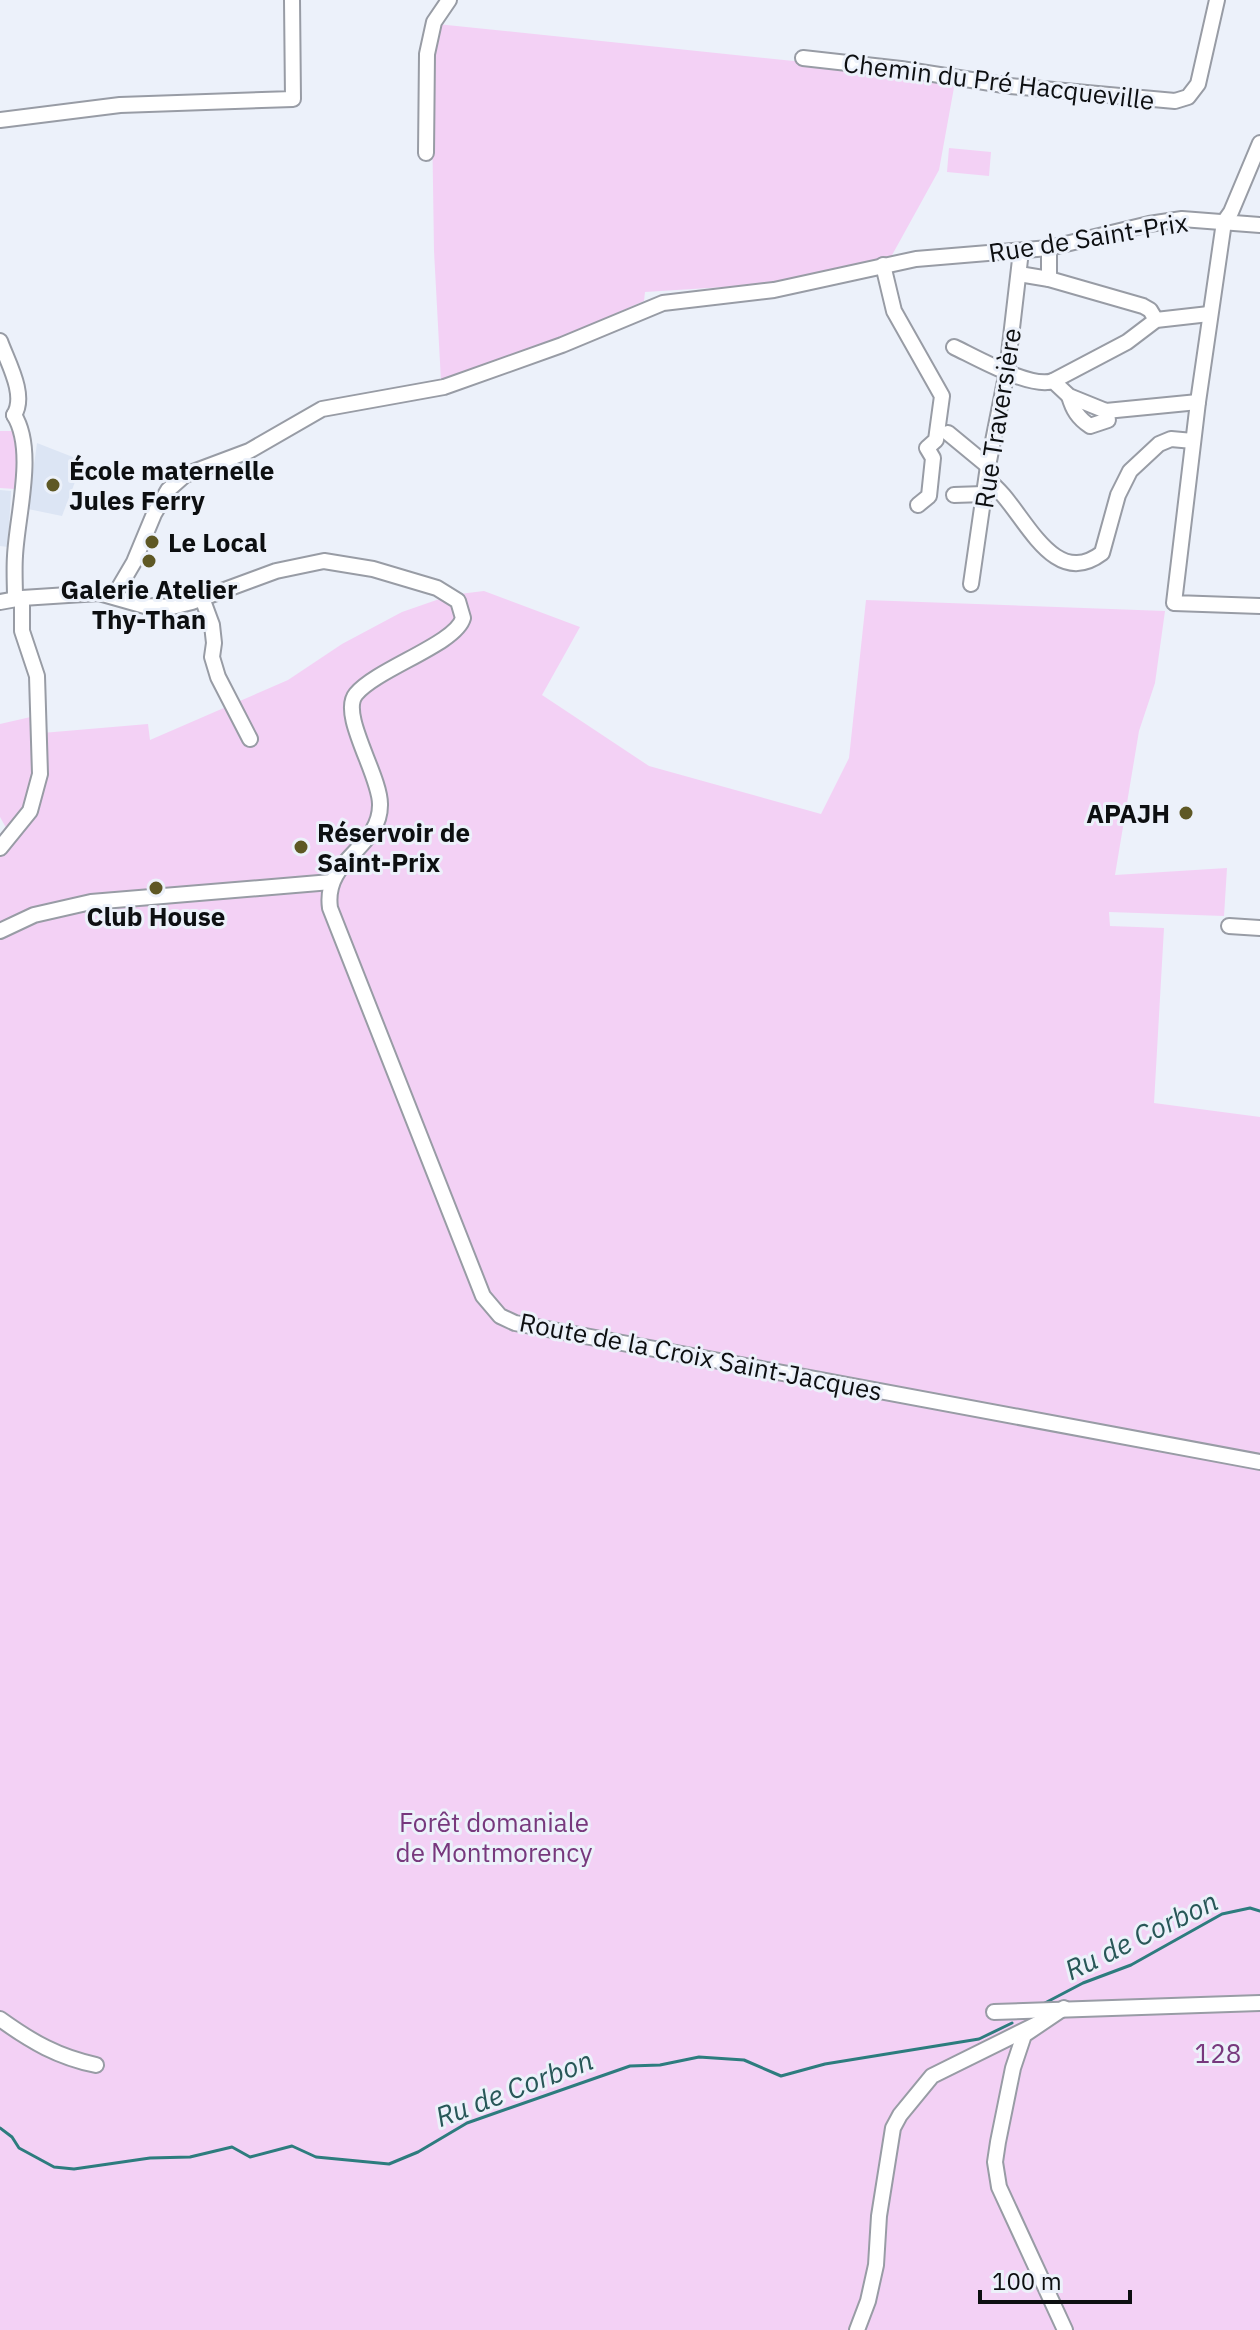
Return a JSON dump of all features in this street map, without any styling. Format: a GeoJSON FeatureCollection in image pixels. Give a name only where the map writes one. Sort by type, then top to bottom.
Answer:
{"type":"FeatureCollection","features":[{"type":"Feature","properties":{"kind":"street"},"geometry":{"type":"LineString","coordinates":[[0,120],[120,105],[293,99],[292,0]]}},
{"type":"Feature","properties":{"kind":"street"},"geometry":{"type":"LineString","coordinates":[[426,153],[427,54],[434,22],[449,0]]}},
{"type":"Feature","properties":{"kind":"street","name":"Chemin du Pré Hacqueville"},"geometry":{"type":"LineString","coordinates":[[803,58],[1010,86],[1175,101],[1188,97],[1198,84],[1217,0]]}},
{"type":"Feature","properties":{"kind":"street"},"geometry":{"type":"LineString","coordinates":[[1260,143],[1224,222],[1209,314],[1174,603],[1260,606]]}},
{"type":"Feature","properties":{"kind":"street","name":"Rue de Saint-Prix"},"geometry":{"type":"LineString","coordinates":[[114,596],[168,490],[185,475],[249,451],[322,409],[444,387],[562,345],[663,303],[774,290],[916,259],[1049,248],[1182,219],[1260,225]]}},
{"type":"Feature","properties":{"kind":"street"},"geometry":{"type":"LineString","coordinates":[[1049,248],[1049,279]]}},
{"type":"Feature","properties":{"kind":"street","name":"Rue Traversière"},"geometry":{"type":"LineString","coordinates":[[971,584],[1007,371],[1021,251]]}},
{"type":"Feature","properties":{"kind":"street"},"geometry":{"type":"LineString","coordinates":[[883,265],[894,311],[942,396],[936,440],[927,448],[933,458],[929,496],[918,505]]}},
{"type":"Feature","properties":{"kind":"street"},"geometry":{"type":"LineString","coordinates":[[1019,274],[1049,279],[1143,306],[1150,310],[1156,320]]}},
{"type":"Feature","properties":{"kind":"street"},"geometry":{"type":"LineString","coordinates":[[954,347],[1007,371],[1046,384],[1127,342],[1156,320],[1209,314]]}},
{"type":"Feature","properties":{"kind":"street"},"geometry":{"type":"LineString","coordinates":[[0,341],[16,387],[18,407],[7,417],[21,427],[23,454],[12,600],[37,676],[40,774],[30,811],[0,848]]}},
{"type":"Feature","properties":{"kind":"street"},"geometry":{"type":"LineString","coordinates":[[1053,381],[1069,396],[1106,411],[1198,402]]}},
{"type":"Feature","properties":{"kind":"street"},"geometry":{"type":"LineString","coordinates":[[948,433],[987,480],[1007,498],[1045,550],[1073,562],[1086,563],[1102,553],[1118,495],[1130,471],[1159,444],[1171,439],[1193,441]]}},
{"type":"Feature","properties":{"kind":"street"},"geometry":{"type":"LineString","coordinates":[[954,495],[987,480]]}},
{"type":"Feature","properties":{"kind":"street"},"geometry":{"type":"LineString","coordinates":[[0,931],[34,915],[91,902],[331,882],[378,822],[380,794],[353,722],[351,703],[355,695],[387,670],[454,633],[463,618],[458,601],[437,588],[373,569],[324,561],[276,571],[181,605],[145,606],[99,593],[12,600]]}},
{"type":"Feature","properties":{"kind":"street"},"geometry":{"type":"LineString","coordinates":[[202,598],[212,625],[212,657],[218,677],[250,739]]}},
{"type":"Feature","properties":{"kind":"street","name":"Route de la Croix Saint-Jacques"},"geometry":{"type":"LineString","coordinates":[[331,882],[328,890],[330,908],[376,1027],[483,1296],[500,1316],[515,1323],[1260,1462]]}},
{"type":"Feature","properties":{"kind":"street"},"geometry":{"type":"LineString","coordinates":[[1229,926],[1260,928]]}},
{"type":"Feature","properties":{"kind":"street"},"geometry":{"type":"LineString","coordinates":[[994,2012],[1260,2003]]}},
{"type":"Feature","properties":{"kind":"street"},"geometry":{"type":"LineString","coordinates":[[857,2330],[868,2301],[876,2265],[879,2216],[893,2128],[900,2115],[932,2076],[1064,2008]]}},
{"type":"Feature","properties":{"kind":"street"},"geometry":{"type":"LineString","coordinates":[[0,2019],[37,2046],[96,2065]]}},
{"type":"Feature","properties":{"kind":"street"},"geometry":{"type":"LineString","coordinates":[[1039,2023],[1024,2035],[1013,2068],[995,2162],[999,2187],[1065,2330]]}},
{"type":"Feature","properties":{"kind":"shaded area","name":"École maternelle Jules Ferry"},"geometry":{"type":"Polygon","coordinates":[[[37,443],[83,461],[62,516],[28,509],[37,443]]]}},
{"type":"Feature","properties":{"kind":"shaded area"},"geometry":{"type":"Polygon","coordinates":[[[0,490],[11,491],[8,547],[0,546],[0,490]]]}},
{"type":"Feature","properties":{"kind":"green space"},"geometry":{"type":"Polygon","coordinates":[[[437,24],[900,72],[955,82],[939,170],[891,257],[772,284],[645,292],[644,301],[539,347],[441,381],[434,251],[431,51],[437,24]]]}},
{"type":"Feature","properties":{"kind":"green space"},"geometry":{"type":"Polygon","coordinates":[[[949,148],[991,152],[989,176],[947,172],[949,148]]]}},
{"type":"Feature","properties":{"kind":"green space"},"geometry":{"type":"Polygon","coordinates":[[[0,431],[14,431],[17,437],[15,489],[0,488],[0,431]]]}},
{"type":"Feature","properties":{"kind":"green space","name":"Forêt domaniale de Montmorency"},"geometry":{"type":"Polygon","coordinates":[[[484,591],[580,627],[542,695],[649,766],[821,814],[849,758],[866,600],[1165,611],[1155,683],[1139,731],[1115,875],[1227,868],[1224,916],[1109,912],[1110,926],[1164,928],[1154,1103],[1260,1117],[1260,2330],[0,2330],[0,848],[21,826],[42,733],[148,724],[150,740],[288,680],[342,644],[402,612],[451,595],[484,591]]]}},
{"type":"Feature","properties":{"kind":"green space"},"geometry":{"type":"Polygon","coordinates":[[[35,716],[34,795],[9,833],[0,817],[0,724],[35,716]]]}},
{"type":"Feature","properties":{"kind":"waterway","name":"Ru de Corbon"},"geometry":{"type":"LineString","coordinates":[[1043,2004],[1083,1983],[1131,1965],[1222,1914],[1250,1908],[1260,1911]]}},
{"type":"Feature","properties":{"kind":"waterway","name":"Ru de Corbon"},"geometry":{"type":"LineString","coordinates":[[0,2128],[12,2137],[19,2148],[54,2167],[74,2169],[150,2158],[190,2157],[232,2147],[250,2157],[292,2146],[316,2157],[389,2164],[418,2152],[467,2123],[630,2066],[660,2065],[699,2057],[744,2060],[781,2076],[825,2064],[979,2039],[1012,2023]]}},
{"type":"Feature","properties":{"kind":"place","name":"École maternelle Jules Ferry"},"geometry":{"type":"Point","coordinates":[53,485]}},
{"type":"Feature","properties":{"kind":"place","name":"Le Local"},"geometry":{"type":"Point","coordinates":[152,542]}},
{"type":"Feature","properties":{"kind":"place","name":"Galerie Atelier Thy-Than"},"geometry":{"type":"Point","coordinates":[149,561]}},
{"type":"Feature","properties":{"kind":"place","name":"APAJH"},"geometry":{"type":"Point","coordinates":[1186,813]}},
{"type":"Feature","properties":{"kind":"place","name":"Réservoir de Saint-Prix"},"geometry":{"type":"Point","coordinates":[301,847]}},
{"type":"Feature","properties":{"kind":"place","name":"Club House"},"geometry":{"type":"Point","coordinates":[156,888]}},
{"type":"Feature","properties":{"kind":"park label","name":"128"},"geometry":{"type":"Point","coordinates":[1218,2053]}}]}
